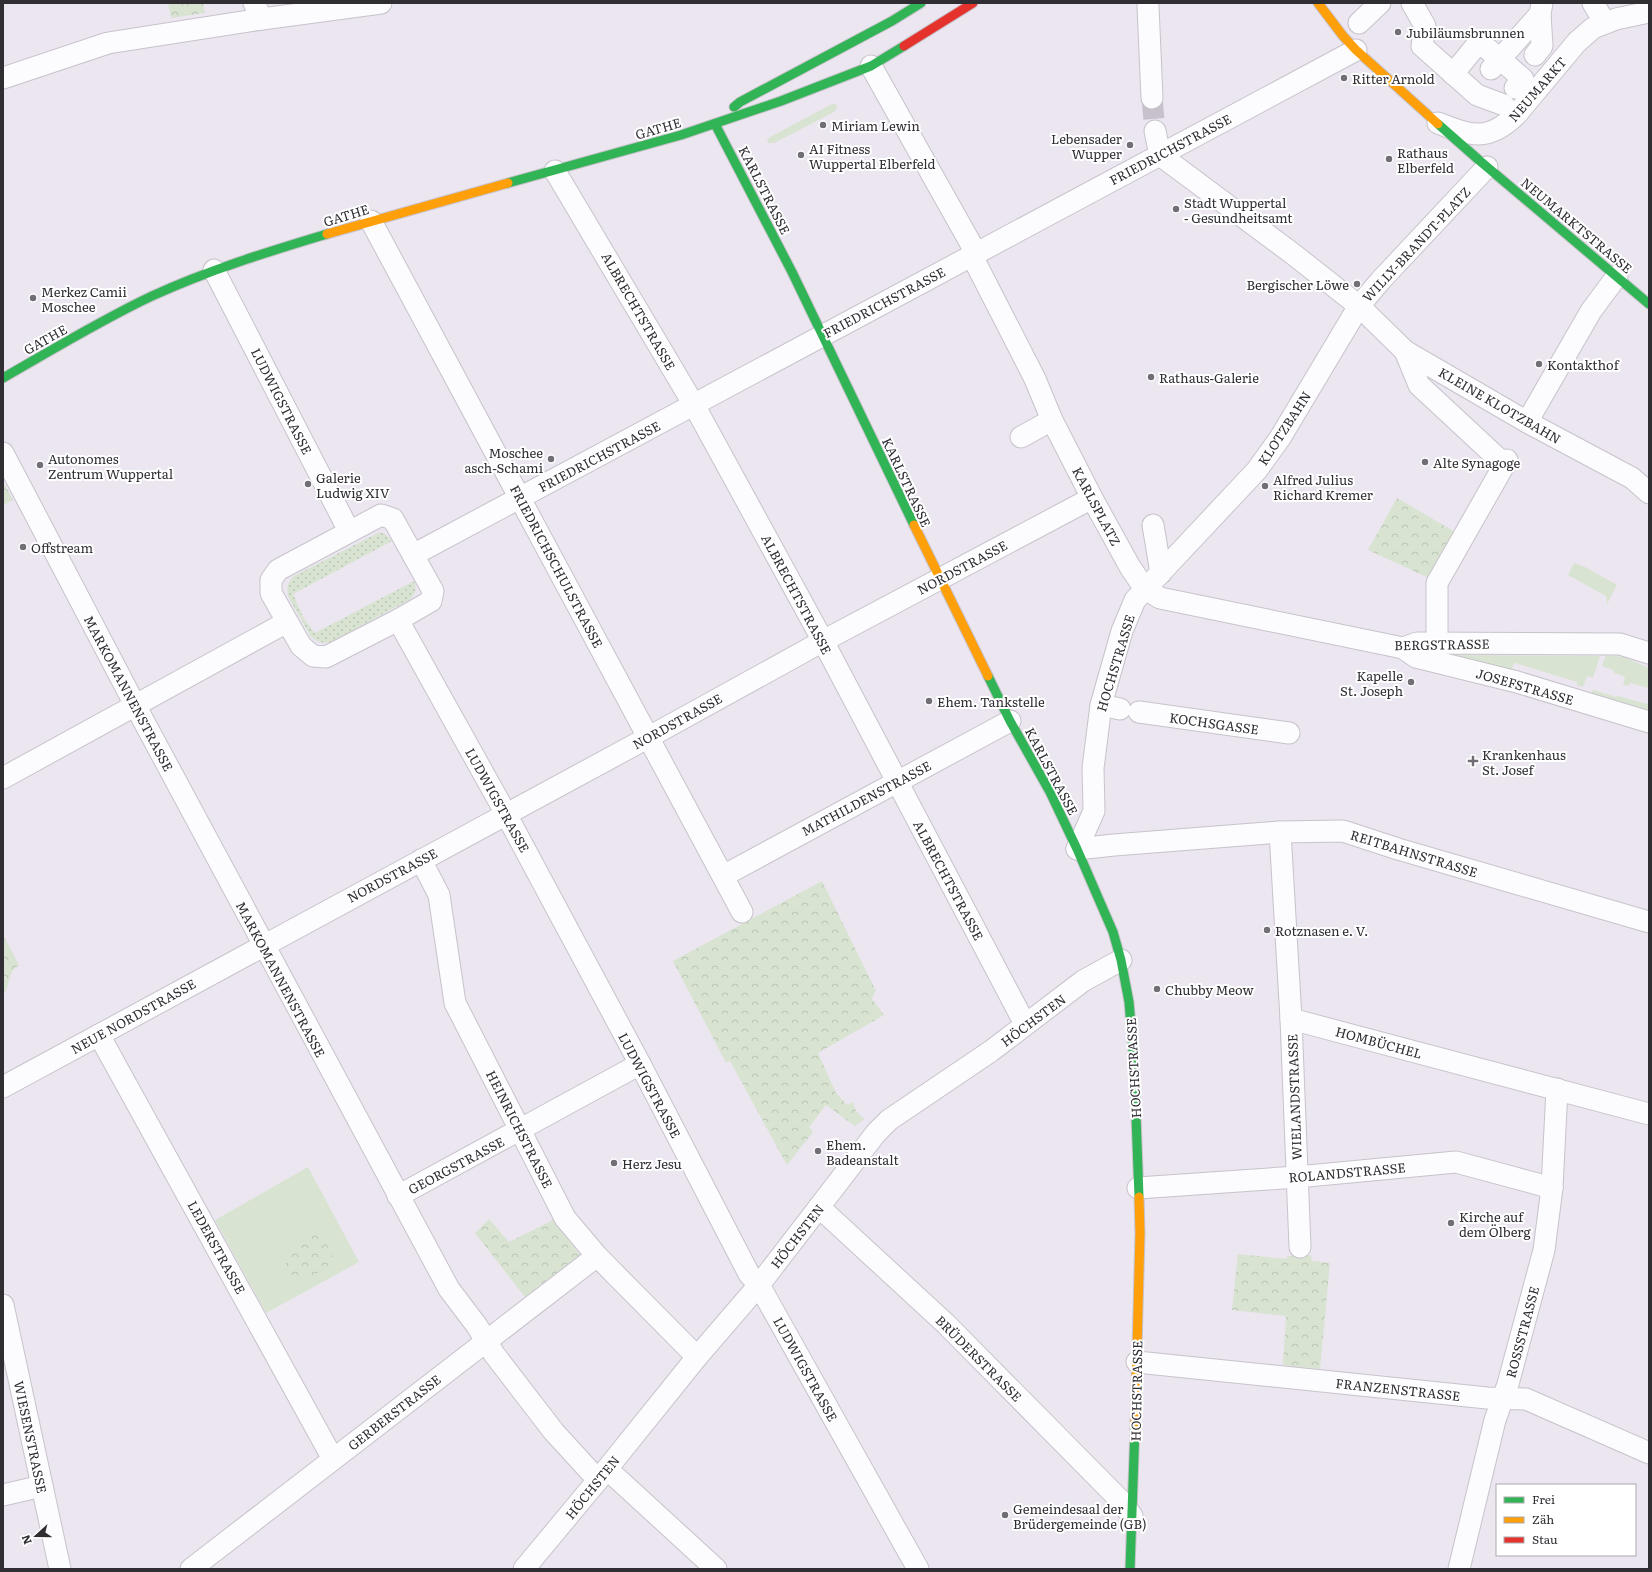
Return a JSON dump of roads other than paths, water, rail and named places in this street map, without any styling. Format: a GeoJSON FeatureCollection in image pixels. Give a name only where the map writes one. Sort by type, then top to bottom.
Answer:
{"type":"FeatureCollection","features":[{"type":"Feature","properties":{"kind":"main road","name":"GATHE"},"geometry":{"type":"LineString","coordinates":[[715,124],[740,102],[886,25],[921,3]]}},
{"type":"Feature","properties":{"kind":"main road","name":"GATHE"},"geometry":{"type":"LineString","coordinates":[[3,378],[120,312],[214,270],[263,253],[370,221],[556,171],[681,135],[781,101],[871,66],[973,3]]}},
{"type":"Feature","properties":{"kind":"main road","name":"NEUMARKT"},"geometry":{"type":"LineString","coordinates":[[1318,3],[1343,36],[1356,50],[1487,167]]}},
{"type":"Feature","properties":{"kind":"main road","name":"KARLSTRASSE"},"geometry":{"type":"LineString","coordinates":[[715,124],[823,335],[940,580],[1010,721],[1050,792],[1078,849]]}},
{"type":"Feature","properties":{"kind":"main road","name":"NEUMARKTSTRASSE"},"geometry":{"type":"LineString","coordinates":[[1487,167],[1649,304]]}},
{"type":"Feature","properties":{"kind":"main road","name":"HOCHSTRASSE"},"geometry":{"type":"LineString","coordinates":[[1078,849],[1110,925],[1121,960],[1130,1010],[1134,1061],[1140,1233],[1130,1569]]}},
{"type":"Feature","properties":{"kind":"street"},"geometry":{"type":"LineString","coordinates":[[3,78],[108,42],[258,11],[381,3]]}},
{"type":"Feature","properties":{"kind":"street"},"geometry":{"type":"LineString","coordinates":[[1359,23],[1380,3]]}},
{"type":"Feature","properties":{"kind":"street","name":"NEUMARKT"},"geometry":{"type":"LineString","coordinates":[[1412,3],[1425,26],[1422,46],[1452,74],[1477,95],[1510,96],[1523,79],[1496,64],[1479,42],[1452,74]]}},
{"type":"Feature","properties":{"kind":"street"},"geometry":{"type":"LineString","coordinates":[[1593,3],[1604,23]]}},
{"type":"Feature","properties":{"kind":"street"},"geometry":{"type":"LineString","coordinates":[[1148,6],[1152,98]]}},
{"type":"Feature","properties":{"kind":"street","name":"NEUMARKT"},"geometry":{"type":"LineString","coordinates":[[1496,64],[1541,8]]}},
{"type":"Feature","properties":{"kind":"street","name":"NEUMARKT"},"geometry":{"type":"LineString","coordinates":[[1535,55],[1542,46],[1541,8]]}},
{"type":"Feature","properties":{"kind":"street","name":"NEUMARKT"},"geometry":{"type":"LineString","coordinates":[[1438,123],[1460,132],[1477,134],[1491,133],[1505,126],[1577,42],[1593,28],[1626,16],[1649,12]]}},
{"type":"Feature","properties":{"kind":"street","name":"FRIEDRICHSTRASSE"},"geometry":{"type":"LineString","coordinates":[[413,555],[974,255],[1151,166],[1356,50]]}},
{"type":"Feature","properties":{"kind":"street","name":"KARLSPLATZ"},"geometry":{"type":"LineString","coordinates":[[871,66],[974,255],[1007,310],[1052,420],[1092,498],[1130,567],[1145,589]]}},
{"type":"Feature","properties":{"kind":"street"},"geometry":{"type":"LineString","coordinates":[[1151,166],[1155,131]]}},
{"type":"Feature","properties":{"kind":"street","name":"WILLY-BRANDT-PLATZ"},"geometry":{"type":"LineString","coordinates":[[1151,166],[1293,254],[1299,270],[1359,306],[1380,280],[1487,167]]}},
{"type":"Feature","properties":{"kind":"street","name":"ALBRECHTSTRASSE"},"geometry":{"type":"LineString","coordinates":[[556,171],[694,405],[823,641],[896,782],[1025,1024]]}},
{"type":"Feature","properties":{"kind":"street","name":"FRIEDRICHSCHULSTRASSE"},"geometry":{"type":"LineString","coordinates":[[370,221],[742,912]]}},
{"type":"Feature","properties":{"kind":"street","name":"LUDWIGSTRASSE"},"geometry":{"type":"LineString","coordinates":[[214,270],[349,531]]}},
{"type":"Feature","properties":{"kind":"street"},"geometry":{"type":"LineString","coordinates":[[1527,422],[1591,311],[1617,276]]}},
{"type":"Feature","properties":{"kind":"street","name":"KLEINE KLOTZBAHN"},"geometry":{"type":"LineString","coordinates":[[1359,306],[1405,351],[1527,422],[1632,478],[1649,493]]}},
{"type":"Feature","properties":{"kind":"street","name":"KLOTZBAHN"},"geometry":{"type":"LineString","coordinates":[[1145,589],[1257,470],[1280,438],[1359,306]]}},
{"type":"Feature","properties":{"kind":"street"},"geometry":{"type":"LineString","coordinates":[[1405,351],[1419,385],[1506,462],[1437,583],[1437,643]]}},
{"type":"Feature","properties":{"kind":"street"},"geometry":{"type":"LineString","coordinates":[[1021,437],[1052,420]]}},
{"type":"Feature","properties":{"kind":"street","name":"MARKOMANNENSTRASSE"},"geometry":{"type":"LineString","coordinates":[[3,453],[263,946],[449,1289],[477,1326],[494,1354],[554,1432],[602,1475],[716,1569]]}},
{"type":"Feature","properties":{"kind":"street","name":"NORDSTRASSE"},"geometry":{"type":"LineString","coordinates":[[263,946],[823,641],[1092,498]]}},
{"type":"Feature","properties":{"kind":"street"},"geometry":{"type":"LineString","coordinates":[[381,515],[393,519],[413,555],[433,591],[431,601],[398,620],[326,657],[313,656],[301,646],[271,593],[271,580],[278,570],[381,515]]}},
{"type":"Feature","properties":{"kind":"street"},"geometry":{"type":"LineString","coordinates":[[1153,525],[1161,573]]}},
{"type":"Feature","properties":{"kind":"street","name":"BERGSTRASSE"},"geometry":{"type":"LineString","coordinates":[[1145,589],[1160,598],[1403,648],[1416,643],[1620,644],[1649,653]]}},
{"type":"Feature","properties":{"kind":"street","name":"HOCHSTRASSE"},"geometry":{"type":"LineString","coordinates":[[1078,849],[1094,811],[1094,768],[1120,709],[1122,631],[1136,600],[1145,589]]}},
{"type":"Feature","properties":{"kind":"street","name":"LUDWIGSTRASSE"},"geometry":{"type":"LineString","coordinates":[[398,620],[506,814],[640,1064],[749,1274],[759,1284],[918,1569]]}},
{"type":"Feature","properties":{"kind":"street"},"geometry":{"type":"LineString","coordinates":[[3,778],[287,622]]}},
{"type":"Feature","properties":{"kind":"street","name":"JOSEFSTRASSE"},"geometry":{"type":"LineString","coordinates":[[1403,648],[1416,657],[1517,682],[1649,722]]}},
{"type":"Feature","properties":{"kind":"street","name":"KOCHSGASSE"},"geometry":{"type":"LineString","coordinates":[[1120,709],[1289,733]]}},
{"type":"Feature","properties":{"kind":"street","name":"MATHILDENSTRASSE"},"geometry":{"type":"LineString","coordinates":[[723,876],[1010,721]]}},
{"type":"Feature","properties":{"kind":"street","name":"REITBAHNSTRASSE"},"geometry":{"type":"LineString","coordinates":[[1078,849],[1280,832],[1343,831],[1398,849],[1649,922]]}},
{"type":"Feature","properties":{"kind":"street"},"geometry":{"type":"LineString","coordinates":[[1280,832],[1291,1019]]}},
{"type":"Feature","properties":{"kind":"street","name":"HEINRICHSTRASSE"},"geometry":{"type":"LineString","coordinates":[[421,860],[439,895],[455,1004],[565,1218],[596,1256],[697,1357]]}},
{"type":"Feature","properties":{"kind":"street","name":"NEUE NORDSTRASSE"},"geometry":{"type":"LineString","coordinates":[[3,1087],[263,946]]}},
{"type":"Feature","properties":{"kind":"street","name":"HÖCHSTEN"},"geometry":{"type":"LineString","coordinates":[[524,1569],[697,1357],[759,1284],[876,1133],[889,1120],[992,1051],[1025,1024],[1083,981],[1121,960]]}},
{"type":"Feature","properties":{"kind":"street","name":"HOMBÜCHEL"},"geometry":{"type":"LineString","coordinates":[[1291,1019],[1649,1114]]}},
{"type":"Feature","properties":{"kind":"street","name":"WIELANDSTRASSE"},"geometry":{"type":"LineString","coordinates":[[1291,1019],[1300,1247]]}},
{"type":"Feature","properties":{"kind":"street","name":"LEDERSTRASSE"},"geometry":{"type":"LineString","coordinates":[[99,1035],[242,1291],[333,1459]]}},
{"type":"Feature","properties":{"kind":"street","name":"GEORGSTRASSE"},"geometry":{"type":"LineString","coordinates":[[398,1196],[640,1064]]}},
{"type":"Feature","properties":{"kind":"street","name":"ROSSSTRASSE"},"geometry":{"type":"LineString","coordinates":[[1459,1569],[1495,1420],[1508,1384],[1544,1250],[1552,1188],[1557,1089]]}},
{"type":"Feature","properties":{"kind":"street","name":"ROLANDSTRASSE"},"geometry":{"type":"LineString","coordinates":[[1138,1188],[1297,1177],[1456,1162],[1552,1188]]}},
{"type":"Feature","properties":{"kind":"street","name":"BRÜDERSTRASSE"},"geometry":{"type":"LineString","coordinates":[[819,1207],[946,1324],[1120,1500],[1132,1516]]}},
{"type":"Feature","properties":{"kind":"street","name":"GERBERSTRASSE"},"geometry":{"type":"LineString","coordinates":[[191,1569],[596,1256]]}},
{"type":"Feature","properties":{"kind":"street","name":"WIESENSTRASSE"},"geometry":{"type":"LineString","coordinates":[[3,1305],[60,1569]]}},
{"type":"Feature","properties":{"kind":"street","name":"FRANZENSTRASSE"},"geometry":{"type":"LineString","coordinates":[[1137,1362],[1487,1398],[1526,1399],[1649,1453]]}},
{"type":"Feature","properties":{"kind":"street"},"geometry":{"type":"LineString","coordinates":[[3,1495],[42,1486]]}},
{"type":"Feature","properties":{"kind":"tunnel"},"geometry":{"type":"LineString","coordinates":[[1152,98],[1155,131]]}},
{"type":"Feature","properties":{"kind":"place","name":"Jubiläumsbrunnen"},"geometry":{"type":"Point","coordinates":[1398,32]}},
{"type":"Feature","properties":{"kind":"place","name":"Ritter Arnold"},"geometry":{"type":"Point","coordinates":[1344,78]}},
{"type":"Feature","properties":{"kind":"place","name":"Miriam Lewin"},"geometry":{"type":"Point","coordinates":[823,125]}},
{"type":"Feature","properties":{"kind":"place","name":"Lebensader Wupper"},"geometry":{"type":"Point","coordinates":[1130,145]}},
{"type":"Feature","properties":{"kind":"place","name":"AI Fitness Wuppertal Elberfeld"},"geometry":{"type":"Point","coordinates":[801,155]}},
{"type":"Feature","properties":{"kind":"place","name":"Rathaus Elberfeld"},"geometry":{"type":"Point","coordinates":[1389,159]}},
{"type":"Feature","properties":{"kind":"place","name":"Stadt Wuppertal - Gesundheitsamt"},"geometry":{"type":"Point","coordinates":[1176,209]}},
{"type":"Feature","properties":{"kind":"place","name":"Bergischer Löwe"},"geometry":{"type":"Point","coordinates":[1357,284]}},
{"type":"Feature","properties":{"kind":"place","name":"Merkez Camii Moschee"},"geometry":{"type":"Point","coordinates":[33,298]}},
{"type":"Feature","properties":{"kind":"place","name":"Kontakthof"},"geometry":{"type":"Point","coordinates":[1539,364]}},
{"type":"Feature","properties":{"kind":"place","name":"Rathaus-Galerie"},"geometry":{"type":"Point","coordinates":[1151,377]}},
{"type":"Feature","properties":{"kind":"place","name":"Moschee asch-Schami"},"geometry":{"type":"Point","coordinates":[551,459]}},
{"type":"Feature","properties":{"kind":"place","name":"Alte Synagoge"},"geometry":{"type":"Point","coordinates":[1425,462]}},
{"type":"Feature","properties":{"kind":"place","name":"Autonomes Zentrum Wuppertal"},"geometry":{"type":"Point","coordinates":[40,465]}},
{"type":"Feature","properties":{"kind":"place","name":"Galerie Ludwig XIV"},"geometry":{"type":"Point","coordinates":[308,484]}},
{"type":"Feature","properties":{"kind":"place","name":"Alfred Julius Richard Kremer"},"geometry":{"type":"Point","coordinates":[1265,486]}},
{"type":"Feature","properties":{"kind":"place","name":"Offstream"},"geometry":{"type":"Point","coordinates":[23,547]}},
{"type":"Feature","properties":{"kind":"place","name":"Kapelle St. Joseph"},"geometry":{"type":"Point","coordinates":[1411,682]}},
{"type":"Feature","properties":{"kind":"place","name":"Ehem. Tankstelle"},"geometry":{"type":"Point","coordinates":[929,701]}},
{"type":"Feature","properties":{"kind":"place","name":"Krankenhaus St. Josef"},"geometry":{"type":"Point","coordinates":[1473,761]}},
{"type":"Feature","properties":{"kind":"place","name":"Rotznasen e. V."},"geometry":{"type":"Point","coordinates":[1267,930]}},
{"type":"Feature","properties":{"kind":"place","name":"Chubby Meow"},"geometry":{"type":"Point","coordinates":[1157,989]}},
{"type":"Feature","properties":{"kind":"place","name":"Ehem. Badeanstalt"},"geometry":{"type":"Point","coordinates":[818,1151]}},
{"type":"Feature","properties":{"kind":"place","name":"Herz Jesu"},"geometry":{"type":"Point","coordinates":[614,1163]}},
{"type":"Feature","properties":{"kind":"place","name":"Kirche auf dem Ölberg"},"geometry":{"type":"Point","coordinates":[1451,1223]}},
{"type":"Feature","properties":{"kind":"place","name":"Gemeindesaal der Brüdergemeinde (GB)"},"geometry":{"type":"Point","coordinates":[1005,1515]}}]}
